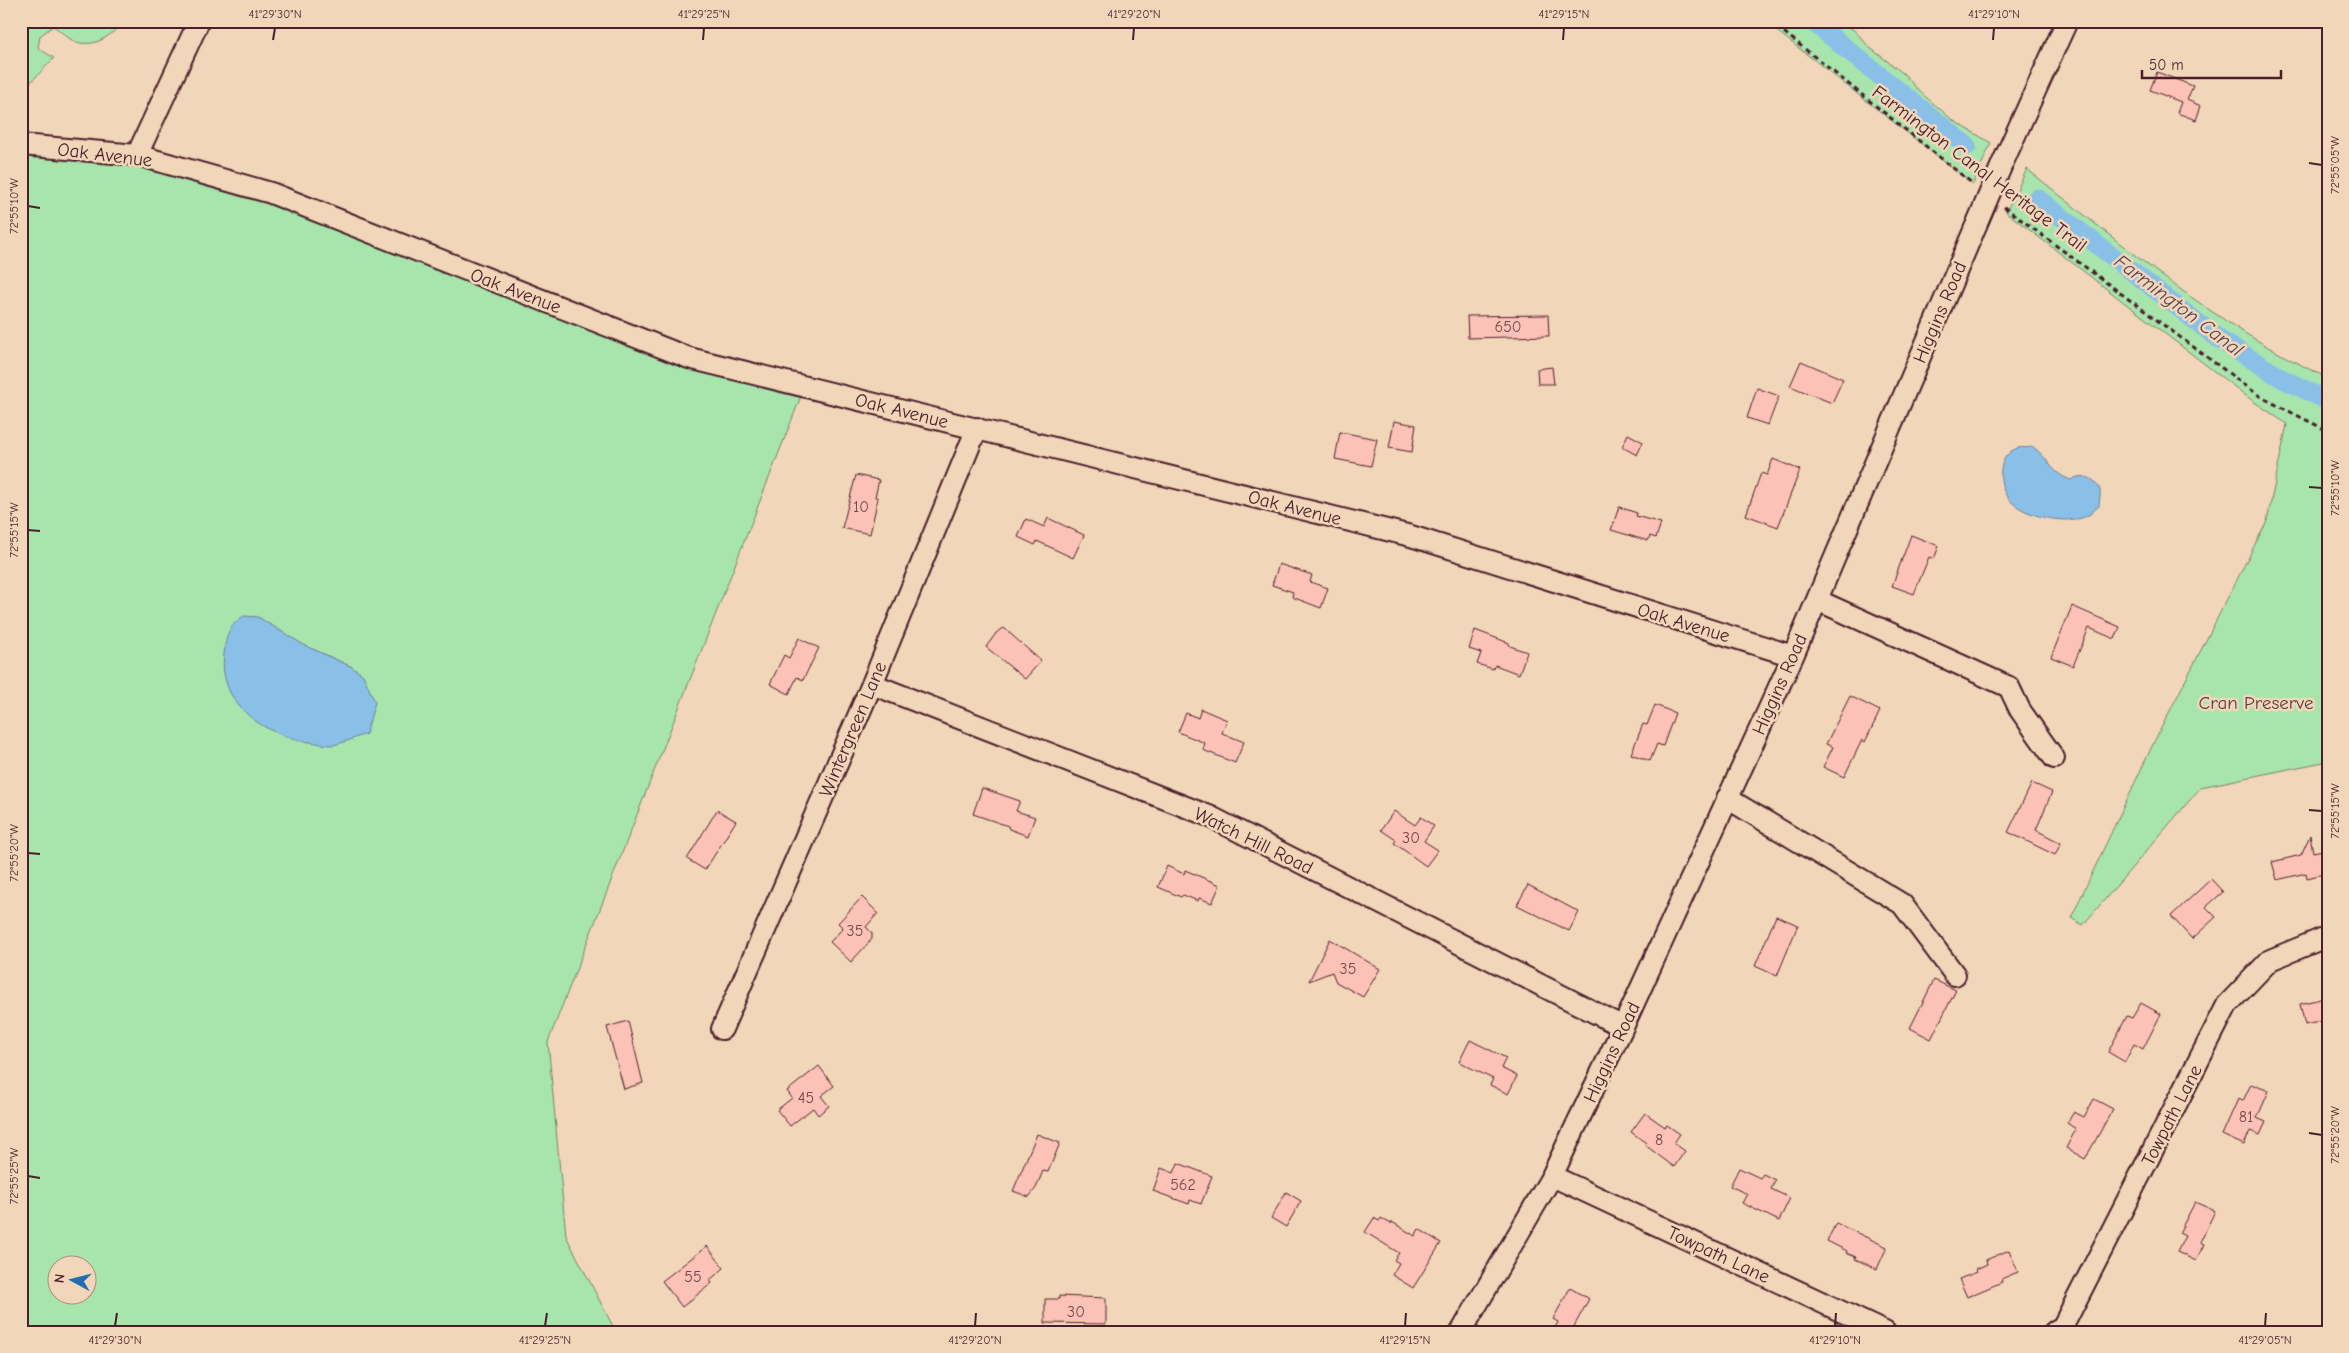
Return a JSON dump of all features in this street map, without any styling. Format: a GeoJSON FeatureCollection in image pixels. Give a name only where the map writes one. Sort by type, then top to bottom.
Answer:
{"type":"FeatureCollection","features":[{"type":"Feature","properties":{"kind":"street"},"geometry":{"type":"LineString","coordinates":[[137,155],[199,21]]}},
{"type":"Feature","properties":{"kind":"street","name":"Higgins Road"},"geometry":{"type":"LineString","coordinates":[[1461,1332],[1552,1176],[1623,1027],[1817,600],[1988,196],[2067,21]]}},
{"type":"Feature","properties":{"kind":"street","name":"Oak Avenue"},"geometry":{"type":"LineString","coordinates":[[21,144],[137,155],[271,194],[690,358],[1411,536],[1792,656]]}},
{"type":"Feature","properties":{"kind":"street","name":"Wintergreen Lane"},"geometry":{"type":"LineString","coordinates":[[722,1029],[872,684],[977,428]]}},
{"type":"Feature","properties":{"kind":"street"},"geometry":{"type":"LineString","coordinates":[[1817,600],[2010,687],[2020,710],[2054,758]]}},
{"type":"Feature","properties":{"kind":"street","name":"Watch Hill Road"},"geometry":{"type":"LineString","coordinates":[[872,684],[1209,816],[1623,1027]]}},
{"type":"Feature","properties":{"kind":"street"},"geometry":{"type":"LineString","coordinates":[[1728,798],[1902,904],[1955,974]]}},
{"type":"Feature","properties":{"kind":"street","name":"Towpath Lane"},"geometry":{"type":"LineString","coordinates":[[2054,1332],[2063,1326],[2227,1005],[2270,960],[2320,939],[2328,938]]}},
{"type":"Feature","properties":{"kind":"street","name":"Towpath Lane"},"geometry":{"type":"LineString","coordinates":[[1552,1176],[1886,1332]]}},
{"type":"Feature","properties":{"kind":"path","name":"Farmington Canal Heritage Trail"},"geometry":{"type":"LineString","coordinates":[[1770,21],[1988,196],[2010,210],[2261,396],[2328,431]]}},
{"type":"Feature","properties":{"kind":"green space"},"geometry":{"type":"Polygon","coordinates":[[[21,21],[124,21],[103,39],[90,43],[73,41],[53,26],[40,36],[38,48],[54,58],[30,83],[21,88],[21,21]]]}},
{"type":"Feature","properties":{"kind":"green space"},"geometry":{"type":"Polygon","coordinates":[[[1764,21],[1840,21],[1855,31],[1869,47],[1904,74],[1920,92],[1954,121],[1991,143],[1973,184],[1764,21]]]}},
{"type":"Feature","properties":{"kind":"green space"},"geometry":{"type":"Polygon","coordinates":[[[21,145],[137,155],[271,193],[689,358],[805,386],[548,1042],[566,1236],[616,1332],[21,1332],[21,145]],[[304,645],[366,733],[352,667],[304,645]]]}},
{"type":"Feature","properties":{"kind":"green space","name":"Cran Preserve"},"geometry":{"type":"Polygon","coordinates":[[[2027,169],[2135,255],[2209,309],[2247,335],[2328,378],[2328,761],[2201,787],[2083,925],[2071,918],[2155,740],[2267,521],[2287,424],[2253,401],[2006,212],[2027,169]]]}},
{"type":"Feature","properties":{"kind":"water"},"geometry":{"type":"Polygon","coordinates":[[[2033,447],[2064,477],[2071,480],[2083,477],[2095,482],[2100,490],[2099,506],[2087,516],[2068,520],[2044,518],[2023,510],[2014,504],[2004,492],[2002,485],[2001,470],[2003,463],[2011,451],[2018,448],[2033,447]]]}},
{"type":"Feature","properties":{"kind":"water"},"geometry":{"type":"Polygon","coordinates":[[[244,616],[258,617],[304,645],[352,667],[363,675],[375,702],[366,734],[333,745],[322,744],[293,739],[277,733],[248,715],[237,703],[228,688],[224,672],[224,654],[227,637],[234,624],[244,616]]]}},
{"type":"Feature","properties":{"kind":"building"},"geometry":{"type":"Polygon","coordinates":[[[2157,72],[2193,86],[2187,100],[2201,106],[2196,120],[2177,113],[2181,102],[2150,90],[2157,72]]]}},
{"type":"Feature","properties":{"kind":"building"},"geometry":{"type":"Polygon","coordinates":[[[1548,315],[1549,336],[1468,338],[1467,316],[1548,315]]]}},
{"type":"Feature","properties":{"kind":"building"},"geometry":{"type":"Polygon","coordinates":[[[1801,361],[1843,379],[1832,403],[1790,386],[1801,361]]]}},
{"type":"Feature","properties":{"kind":"building"},"geometry":{"type":"Polygon","coordinates":[[[1552,367],[1554,384],[1538,384],[1537,369],[1552,367]]]}},
{"type":"Feature","properties":{"kind":"building"},"geometry":{"type":"Polygon","coordinates":[[[1757,388],[1779,396],[1768,425],[1747,418],[1757,388]]]}},
{"type":"Feature","properties":{"kind":"building"},"geometry":{"type":"Polygon","coordinates":[[[1394,421],[1416,425],[1412,452],[1389,448],[1394,421]]]}},
{"type":"Feature","properties":{"kind":"building"},"geometry":{"type":"Polygon","coordinates":[[[1340,432],[1377,439],[1371,466],[1335,459],[1340,432]]]}},
{"type":"Feature","properties":{"kind":"building"},"geometry":{"type":"Polygon","coordinates":[[[1628,434],[1643,442],[1637,455],[1622,447],[1628,434]]]}},
{"type":"Feature","properties":{"kind":"building"},"geometry":{"type":"Polygon","coordinates":[[[1773,459],[1800,470],[1778,527],[1746,515],[1761,473],[1767,475],[1773,459]]]}},
{"type":"Feature","properties":{"kind":"building"},"geometry":{"type":"Polygon","coordinates":[[[856,475],[879,480],[875,497],[878,498],[870,534],[842,528],[856,475]]]}},
{"type":"Feature","properties":{"kind":"building"},"geometry":{"type":"Polygon","coordinates":[[[1619,507],[1637,513],[1636,516],[1661,523],[1656,538],[1650,536],[1648,541],[1611,530],[1619,507]]]}},
{"type":"Feature","properties":{"kind":"building"},"geometry":{"type":"Polygon","coordinates":[[[1048,518],[1084,535],[1073,558],[1037,541],[1035,545],[1018,537],[1026,519],[1044,527],[1048,518]]]}},
{"type":"Feature","properties":{"kind":"building"},"geometry":{"type":"Polygon","coordinates":[[[1911,535],[1939,546],[1934,559],[1929,557],[1914,594],[1892,586],[1911,535]]]}},
{"type":"Feature","properties":{"kind":"building"},"geometry":{"type":"Polygon","coordinates":[[[1279,564],[1312,575],[1310,582],[1328,588],[1321,608],[1292,597],[1293,592],[1272,585],[1279,564]]]}},
{"type":"Feature","properties":{"kind":"building"},"geometry":{"type":"Polygon","coordinates":[[[2072,606],[2120,627],[2115,639],[2089,628],[2073,666],[2051,657],[2072,606]]]}},
{"type":"Feature","properties":{"kind":"building"},"geometry":{"type":"Polygon","coordinates":[[[1004,628],[1041,661],[1025,679],[986,647],[997,632],[1004,628]]]}},
{"type":"Feature","properties":{"kind":"building"},"geometry":{"type":"Polygon","coordinates":[[[1475,630],[1527,652],[1519,674],[1495,665],[1493,669],[1477,664],[1481,653],[1469,649],[1475,630]]]}},
{"type":"Feature","properties":{"kind":"building"},"geometry":{"type":"Polygon","coordinates":[[[799,638],[819,648],[803,680],[797,677],[789,694],[770,684],[784,655],[789,658],[799,638]]]}},
{"type":"Feature","properties":{"kind":"building"},"geometry":{"type":"Polygon","coordinates":[[[1850,696],[1880,711],[1865,742],[1862,740],[1844,777],[1823,767],[1833,747],[1826,744],[1850,696]]]}},
{"type":"Feature","properties":{"kind":"building"},"geometry":{"type":"Polygon","coordinates":[[[1655,705],[1675,713],[1663,746],[1657,744],[1650,761],[1631,754],[1643,724],[1647,725],[1655,705]]]}},
{"type":"Feature","properties":{"kind":"building"},"geometry":{"type":"Polygon","coordinates":[[[1201,709],[1227,720],[1222,733],[1244,742],[1235,763],[1203,750],[1205,743],[1178,732],[1186,713],[1198,718],[1201,709]]]}},
{"type":"Feature","properties":{"kind":"building"},"geometry":{"type":"Polygon","coordinates":[[[2032,783],[2052,792],[2036,830],[2061,843],[2055,855],[2008,832],[2032,783]]]}},
{"type":"Feature","properties":{"kind":"building"},"geometry":{"type":"Polygon","coordinates":[[[982,788],[1020,801],[1016,811],[1035,817],[1028,836],[1009,829],[1008,826],[973,814],[982,788]]]}},
{"type":"Feature","properties":{"kind":"building"},"geometry":{"type":"Polygon","coordinates":[[[717,810],[736,821],[705,870],[687,859],[717,810]]]}},
{"type":"Feature","properties":{"kind":"building"},"geometry":{"type":"Polygon","coordinates":[[[1394,811],[1415,825],[1421,817],[1434,826],[1424,841],[1438,850],[1426,866],[1394,843],[1396,840],[1381,830],[1394,811]]]}},
{"type":"Feature","properties":{"kind":"building"},"geometry":{"type":"Polygon","coordinates":[[[2310,835],[2313,852],[2328,849],[2328,873],[2307,878],[2306,873],[2277,880],[2272,862],[2301,855],[2310,835]]]}},
{"type":"Feature","properties":{"kind":"building"},"geometry":{"type":"Polygon","coordinates":[[[1167,866],[1184,874],[1185,870],[1220,885],[1212,903],[1199,898],[1198,901],[1183,895],[1181,897],[1158,887],[1167,866]]]}},
{"type":"Feature","properties":{"kind":"building"},"geometry":{"type":"Polygon","coordinates":[[[2211,879],[2223,892],[2206,907],[2216,917],[2192,939],[2171,916],[2211,879]]]}},
{"type":"Feature","properties":{"kind":"building"},"geometry":{"type":"Polygon","coordinates":[[[1528,885],[1579,912],[1569,931],[1517,905],[1528,885]]]}},
{"type":"Feature","properties":{"kind":"building"},"geometry":{"type":"Polygon","coordinates":[[[862,897],[878,913],[866,927],[872,933],[872,939],[851,962],[830,942],[843,928],[838,923],[862,897]]]}},
{"type":"Feature","properties":{"kind":"building"},"geometry":{"type":"Polygon","coordinates":[[[1776,916],[1798,925],[1777,976],[1755,966],[1776,916]]]}},
{"type":"Feature","properties":{"kind":"building"},"geometry":{"type":"Polygon","coordinates":[[[1330,939],[1380,969],[1363,997],[1336,982],[1332,972],[1309,981],[1330,939]]]}},
{"type":"Feature","properties":{"kind":"building"},"geometry":{"type":"Polygon","coordinates":[[[1934,980],[1956,990],[1931,1039],[1910,1028],[1934,980]]]}},
{"type":"Feature","properties":{"kind":"building"},"geometry":{"type":"Polygon","coordinates":[[[2328,997],[2328,1020],[2305,1025],[2300,1004],[2328,997]]]}},
{"type":"Feature","properties":{"kind":"building"},"geometry":{"type":"Polygon","coordinates":[[[2141,1003],[2161,1014],[2143,1049],[2134,1044],[2125,1062],[2108,1052],[2127,1016],[2132,1018],[2141,1003]]]}},
{"type":"Feature","properties":{"kind":"building"},"geometry":{"type":"Polygon","coordinates":[[[628,1021],[643,1083],[624,1089],[607,1027],[628,1021]]]}},
{"type":"Feature","properties":{"kind":"building"},"geometry":{"type":"Polygon","coordinates":[[[1470,1040],[1506,1058],[1501,1068],[1517,1076],[1508,1094],[1490,1085],[1493,1079],[1459,1062],[1470,1040]]]}},
{"type":"Feature","properties":{"kind":"building"},"geometry":{"type":"Polygon","coordinates":[[[819,1066],[834,1086],[821,1096],[829,1106],[818,1115],[813,1108],[790,1126],[777,1110],[792,1098],[787,1091],[819,1066]]]}},
{"type":"Feature","properties":{"kind":"building"},"geometry":{"type":"Polygon","coordinates":[[[2251,1084],[2269,1091],[2257,1118],[2266,1122],[2260,1135],[2250,1131],[2244,1145],[2222,1135],[2238,1099],[2243,1101],[2251,1084]]]}},
{"type":"Feature","properties":{"kind":"building"},"geometry":{"type":"Polygon","coordinates":[[[2094,1099],[2113,1109],[2085,1159],[2066,1148],[2076,1129],[2067,1123],[2074,1112],[2084,1117],[2094,1099]]]}},
{"type":"Feature","properties":{"kind":"building"},"geometry":{"type":"Polygon","coordinates":[[[1645,1113],[1665,1127],[1667,1125],[1680,1134],[1674,1143],[1685,1151],[1674,1167],[1631,1132],[1645,1113]]]}},
{"type":"Feature","properties":{"kind":"building"},"geometry":{"type":"Polygon","coordinates":[[[1037,1134],[1060,1143],[1048,1172],[1043,1171],[1036,1188],[1029,1197],[1013,1191],[1037,1134]]]}},
{"type":"Feature","properties":{"kind":"building"},"geometry":{"type":"Polygon","coordinates":[[[1178,1163],[1212,1176],[1201,1204],[1190,1200],[1189,1204],[1153,1191],[1161,1168],[1174,1173],[1178,1163]]]}},
{"type":"Feature","properties":{"kind":"building"},"geometry":{"type":"Polygon","coordinates":[[[1739,1168],[1760,1178],[1763,1174],[1775,1180],[1771,1189],[1790,1198],[1779,1221],[1742,1203],[1747,1194],[1730,1186],[1739,1168]]]}},
{"type":"Feature","properties":{"kind":"building"},"geometry":{"type":"Polygon","coordinates":[[[1286,1192],[1301,1201],[1286,1227],[1271,1218],[1286,1192]]]}},
{"type":"Feature","properties":{"kind":"building"},"geometry":{"type":"Polygon","coordinates":[[[2195,1202],[2215,1211],[2200,1242],[2204,1244],[2196,1261],[2177,1252],[2185,1236],[2179,1233],[2195,1202]]]}},
{"type":"Feature","properties":{"kind":"building"},"geometry":{"type":"Polygon","coordinates":[[[1374,1218],[1379,1221],[1381,1218],[1391,1224],[1392,1222],[1415,1236],[1419,1229],[1441,1243],[1413,1288],[1392,1275],[1399,1263],[1394,1260],[1399,1253],[1365,1232],[1374,1218]]]}},
{"type":"Feature","properties":{"kind":"building"},"geometry":{"type":"Polygon","coordinates":[[[1836,1223],[1887,1247],[1877,1269],[1855,1259],[1856,1257],[1846,1253],[1847,1251],[1827,1241],[1836,1223]]]}},
{"type":"Feature","properties":{"kind":"building"},"geometry":{"type":"Polygon","coordinates":[[[707,1246],[724,1268],[710,1280],[712,1283],[682,1307],[662,1281],[707,1246]]]}},
{"type":"Feature","properties":{"kind":"building"},"geometry":{"type":"Polygon","coordinates":[[[2009,1250],[2018,1272],[2001,1279],[2002,1282],[1967,1297],[1959,1279],[1977,1272],[1976,1269],[1987,1264],[1986,1260],[2009,1250]]]}},
{"type":"Feature","properties":{"kind":"building"},"geometry":{"type":"Polygon","coordinates":[[[1570,1288],[1589,1299],[1571,1332],[1553,1332],[1558,1322],[1553,1319],[1570,1288]]]}},
{"type":"Feature","properties":{"kind":"building"},"geometry":{"type":"Polygon","coordinates":[[[1059,1296],[1106,1298],[1106,1324],[1045,1323],[1045,1299],[1059,1299],[1059,1296]]]}},
{"type":"Feature","properties":{"kind":"waterway","name":"Farmington Canal"},"geometry":{"type":"LineString","coordinates":[[1812,21],[1967,146]]}},
{"type":"Feature","properties":{"kind":"waterway","name":"Farmington Canal"},"geometry":{"type":"LineString","coordinates":[[2037,198],[2219,339],[2283,379],[2328,401]]}}]}
